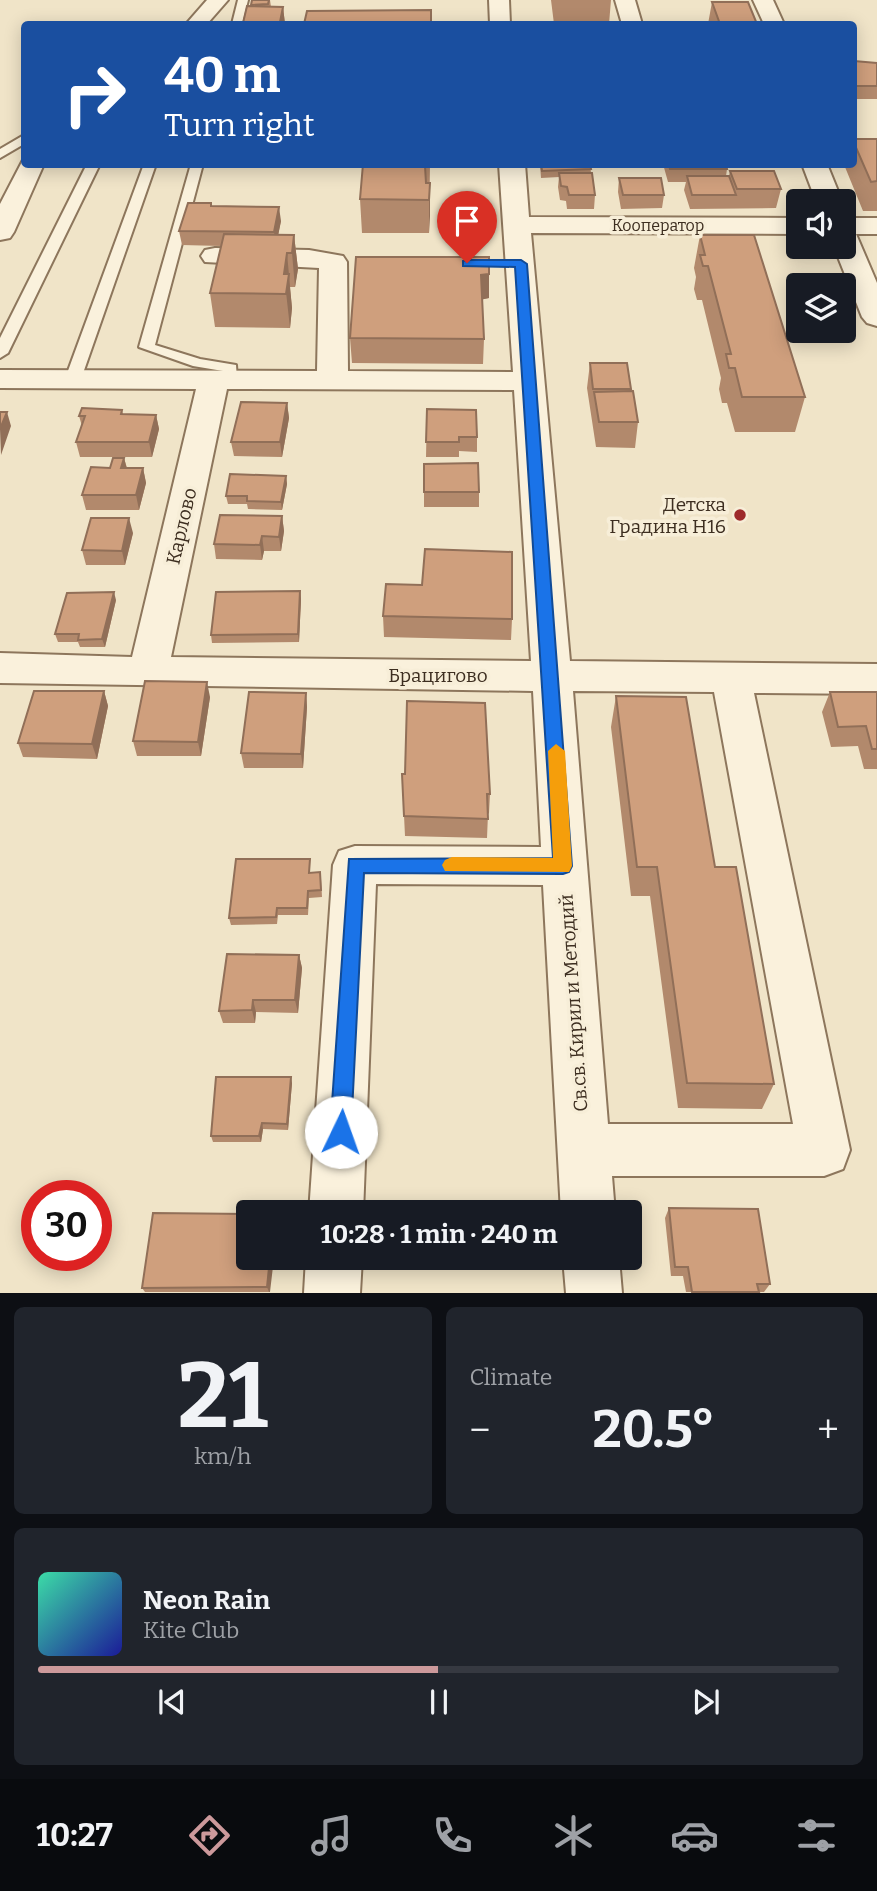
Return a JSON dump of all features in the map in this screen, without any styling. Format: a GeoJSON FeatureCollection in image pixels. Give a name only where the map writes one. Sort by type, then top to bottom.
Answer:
{"type":"FeatureCollection","features":[{"type":"Feature","properties":{"kind":"street"},"geometry":{"type":"LineString","coordinates":[[199,21],[218,0]]}},
{"type":"Feature","properties":{"kind":"street"},"geometry":{"type":"LineString","coordinates":[[499,0],[500,21]]}},
{"type":"Feature","properties":{"kind":"street"},"geometry":{"type":"LineString","coordinates":[[625,0],[631,21]]}},
{"type":"Feature","properties":{"kind":"street"},"geometry":{"type":"LineString","coordinates":[[763,0],[773,21]]}},
{"type":"Feature","properties":{"kind":"street"},"geometry":{"type":"LineString","coordinates":[[0,232],[30,168]]}},
{"type":"Feature","properties":{"kind":"street","name":"Св.св. Кирил и Методий"},"geometry":{"type":"LineString","coordinates":[[512,168],[517,225],[507,264],[530,381],[587,1200]]}},
{"type":"Feature","properties":{"kind":"street"},"geometry":{"type":"LineString","coordinates":[[816,168],[824,189]]}},
{"type":"Feature","properties":{"kind":"street","name":"Кооператор"},"geometry":{"type":"LineString","coordinates":[[517,225],[786,226]]}},
{"type":"Feature","properties":{"kind":"street"},"geometry":{"type":"LineString","coordinates":[[856,226],[877,226]]}},
{"type":"Feature","properties":{"kind":"street"},"geometry":{"type":"LineString","coordinates":[[215,256],[309,258],[346,263],[332,380]]}},
{"type":"Feature","properties":{"kind":"street"},"geometry":{"type":"LineString","coordinates":[[853,259],[877,317]]}},
{"type":"Feature","properties":{"kind":"street"},"geometry":{"type":"LineString","coordinates":[[0,379],[530,381]]}},
{"type":"Feature","properties":{"kind":"street","name":"Карлово"},"geometry":{"type":"LineString","coordinates":[[148,673],[221,379]]}},
{"type":"Feature","properties":{"kind":"street","name":"Брацигово"},"geometry":{"type":"LineString","coordinates":[[0,668],[148,673],[877,679]]}},
{"type":"Feature","properties":{"kind":"street"},"geometry":{"type":"LineString","coordinates":[[584,1150],[824,1150],[731,677]]}},
{"type":"Feature","properties":{"kind":"street"},"geometry":{"type":"LineString","coordinates":[[338,1200],[355,865],[563,866]]}},
{"type":"Feature","properties":{"kind":"street"},"geometry":{"type":"LineString","coordinates":[[332,1293],[333,1270]]}},
{"type":"Feature","properties":{"kind":"street"},"geometry":{"type":"LineString","coordinates":[[592,1270],[594,1293]]}},
{"type":"Feature","properties":{"kind":"lane"},"geometry":{"type":"LineString","coordinates":[[238,21],[243,0]]}},
{"type":"Feature","properties":{"kind":"lane"},"geometry":{"type":"LineString","coordinates":[[0,153],[21,141]]}},
{"type":"Feature","properties":{"kind":"lane"},"geometry":{"type":"LineString","coordinates":[[0,353],[92,168]]}},
{"type":"Feature","properties":{"kind":"lane"},"geometry":{"type":"LineString","coordinates":[[73,379],[149,168]]}},
{"type":"Feature","properties":{"kind":"lane"},"geometry":{"type":"LineString","coordinates":[[196,168],[148,347],[198,363],[231,368],[221,379]]}},
{"type":"Feature","properties":{"kind":"building"},"geometry":{"type":"Polygon","coordinates":[[[252,0],[269,0],[268,4],[251,5],[252,0]]]}},
{"type":"Feature","properties":{"kind":"building"},"geometry":{"type":"Polygon","coordinates":[[[712,2],[748,2],[756,21],[719,21],[712,2]]]}},
{"type":"Feature","properties":{"kind":"building"},"geometry":{"type":"Polygon","coordinates":[[[247,6],[283,7],[280,21],[243,21],[247,6]]]}},
{"type":"Feature","properties":{"kind":"building"},"geometry":{"type":"Polygon","coordinates":[[[431,10],[431,21],[305,21],[307,11],[431,10]]]}},
{"type":"Feature","properties":{"kind":"building"},"geometry":{"type":"Polygon","coordinates":[[[857,61],[877,63],[877,86],[857,86],[857,61]]]}},
{"type":"Feature","properties":{"kind":"building"},"geometry":{"type":"Polygon","coordinates":[[[857,139],[877,139],[877,181],[871,182],[857,150],[857,139]]]}},
{"type":"Feature","properties":{"kind":"building"},"geometry":{"type":"Polygon","coordinates":[[[363,168],[425,168],[426,183],[430,183],[429,200],[360,199],[363,168]]]}},
{"type":"Feature","properties":{"kind":"building"},"geometry":{"type":"Polygon","coordinates":[[[542,168],[591,169],[542,171],[542,168]]]}},
{"type":"Feature","properties":{"kind":"building"},"geometry":{"type":"Polygon","coordinates":[[[670,168],[727,169],[670,169],[670,168]]]}},
{"type":"Feature","properties":{"kind":"building"},"geometry":{"type":"Polygon","coordinates":[[[730,171],[774,171],[781,189],[737,189],[730,171]]]}},
{"type":"Feature","properties":{"kind":"building"},"geometry":{"type":"Polygon","coordinates":[[[559,173],[592,173],[595,195],[569,195],[567,187],[561,186],[559,173]]]}},
{"type":"Feature","properties":{"kind":"building"},"geometry":{"type":"Polygon","coordinates":[[[687,176],[729,176],[736,195],[692,195],[687,176]]]}},
{"type":"Feature","properties":{"kind":"building"},"geometry":{"type":"Polygon","coordinates":[[[619,178],[661,178],[664,195],[623,195],[619,178]]]}},
{"type":"Feature","properties":{"kind":"building"},"geometry":{"type":"Polygon","coordinates":[[[188,203],[279,207],[274,232],[179,231],[188,203]]]}},
{"type":"Feature","properties":{"kind":"building"},"geometry":{"type":"Polygon","coordinates":[[[224,234],[294,235],[292,253],[287,253],[284,274],[289,274],[286,294],[210,293],[224,234]]]}},
{"type":"Feature","properties":{"kind":"building"},"geometry":{"type":"Polygon","coordinates":[[[700,235],[754,235],[805,397],[742,397],[735,368],[729,368],[726,354],[731,354],[708,266],[703,266],[700,255],[705,255],[700,235]]]}},
{"type":"Feature","properties":{"kind":"building"},"geometry":{"type":"Polygon","coordinates":[[[356,257],[489,257],[489,274],[481,275],[484,339],[350,338],[356,257]]]}},
{"type":"Feature","properties":{"kind":"building"},"geometry":{"type":"Polygon","coordinates":[[[590,363],[627,363],[631,389],[593,389],[590,363]]]}},
{"type":"Feature","properties":{"kind":"building"},"geometry":{"type":"Polygon","coordinates":[[[633,391],[638,422],[599,422],[594,392],[633,391]]]}},
{"type":"Feature","properties":{"kind":"building"},"geometry":{"type":"Polygon","coordinates":[[[241,402],[287,403],[280,442],[231,442],[241,402]]]}},
{"type":"Feature","properties":{"kind":"building"},"geometry":{"type":"Polygon","coordinates":[[[82,408],[122,410],[121,414],[156,415],[149,442],[76,442],[85,416],[79,416],[82,408]]]}},
{"type":"Feature","properties":{"kind":"building"},"geometry":{"type":"Polygon","coordinates":[[[427,409],[476,410],[477,437],[459,437],[459,442],[426,442],[427,409]]]}},
{"type":"Feature","properties":{"kind":"building"},"geometry":{"type":"Polygon","coordinates":[[[0,412],[7,412],[0,429],[0,412]]]}},
{"type":"Feature","properties":{"kind":"building"},"geometry":{"type":"Polygon","coordinates":[[[113,458],[124,458],[121,468],[143,468],[136,495],[82,495],[91,467],[110,468],[113,458]]]}},
{"type":"Feature","properties":{"kind":"building"},"geometry":{"type":"Polygon","coordinates":[[[478,463],[479,492],[424,492],[424,464],[478,463]]]}},
{"type":"Feature","properties":{"kind":"building"},"geometry":{"type":"Polygon","coordinates":[[[230,474],[286,476],[281,502],[247,501],[247,496],[226,496],[230,474]]]}},
{"type":"Feature","properties":{"kind":"building"},"geometry":{"type":"Polygon","coordinates":[[[220,515],[282,516],[279,537],[262,536],[260,545],[214,544],[220,515]]]}},
{"type":"Feature","properties":{"kind":"building"},"geometry":{"type":"Polygon","coordinates":[[[91,518],[129,518],[122,551],[82,550],[91,518]]]}},
{"type":"Feature","properties":{"kind":"building"},"geometry":{"type":"Polygon","coordinates":[[[425,549],[512,552],[512,619],[383,616],[386,584],[422,585],[425,549]]]}},
{"type":"Feature","properties":{"kind":"building"},"geometry":{"type":"Polygon","coordinates":[[[300,591],[298,634],[211,635],[216,592],[300,591]]]}},
{"type":"Feature","properties":{"kind":"building"},"geometry":{"type":"Polygon","coordinates":[[[114,592],[102,639],[78,640],[79,634],[55,634],[67,593],[114,592]]]}},
{"type":"Feature","properties":{"kind":"building"},"geometry":{"type":"Polygon","coordinates":[[[145,681],[207,682],[198,742],[133,741],[145,681]]]}},
{"type":"Feature","properties":{"kind":"building"},"geometry":{"type":"Polygon","coordinates":[[[34,691],[104,691],[92,744],[18,743],[34,691]]]}},
{"type":"Feature","properties":{"kind":"building"},"geometry":{"type":"Polygon","coordinates":[[[249,692],[306,693],[301,754],[241,753],[249,692]]]}},
{"type":"Feature","properties":{"kind":"building"},"geometry":{"type":"Polygon","coordinates":[[[830,692],[877,692],[877,749],[872,749],[866,726],[838,727],[830,692]]]}},
{"type":"Feature","properties":{"kind":"building"},"geometry":{"type":"Polygon","coordinates":[[[616,696],[686,697],[715,867],[736,867],[774,1084],[687,1083],[657,867],[637,867],[616,696]]]}},
{"type":"Feature","properties":{"kind":"building"},"geometry":{"type":"Polygon","coordinates":[[[407,701],[485,703],[490,794],[487,794],[488,819],[404,816],[402,774],[405,774],[407,701]]]}},
{"type":"Feature","properties":{"kind":"building"},"geometry":{"type":"Polygon","coordinates":[[[236,859],[310,859],[309,873],[320,872],[321,890],[308,891],[307,908],[277,908],[276,917],[229,918],[236,859]]]}},
{"type":"Feature","properties":{"kind":"building"},"geometry":{"type":"Polygon","coordinates":[[[227,954],[299,955],[295,1000],[253,1000],[252,1010],[219,1011],[227,954]]]}},
{"type":"Feature","properties":{"kind":"building"},"geometry":{"type":"Polygon","coordinates":[[[216,1077],[291,1077],[287,1124],[262,1123],[259,1136],[211,1136],[216,1077]]]}},
{"type":"Feature","properties":{"kind":"building"},"geometry":{"type":"Polygon","coordinates":[[[669,1208],[758,1209],[770,1284],[757,1284],[759,1292],[692,1292],[688,1267],[675,1267],[669,1208]]]}},
{"type":"Feature","properties":{"kind":"building"},"geometry":{"type":"Polygon","coordinates":[[[153,1213],[236,1214],[236,1270],[269,1270],[267,1287],[142,1288],[153,1213]]]}},
{"type":"Feature","properties":{"kind":"slow traffic"},"geometry":{"type":"LineString","coordinates":[[452,865],[563,866],[556,751]]}},
{"type":"Feature","properties":{"kind":"place","name":"Детска Градина Н16"},"geometry":{"type":"Point","coordinates":[740,515]}},
{"type":"Feature","properties":{"kind":"route"},"geometry":{"type":"LineString","coordinates":[[341,1132],[355,865],[563,866],[552,676],[521,264],[467,263]]}}]}
